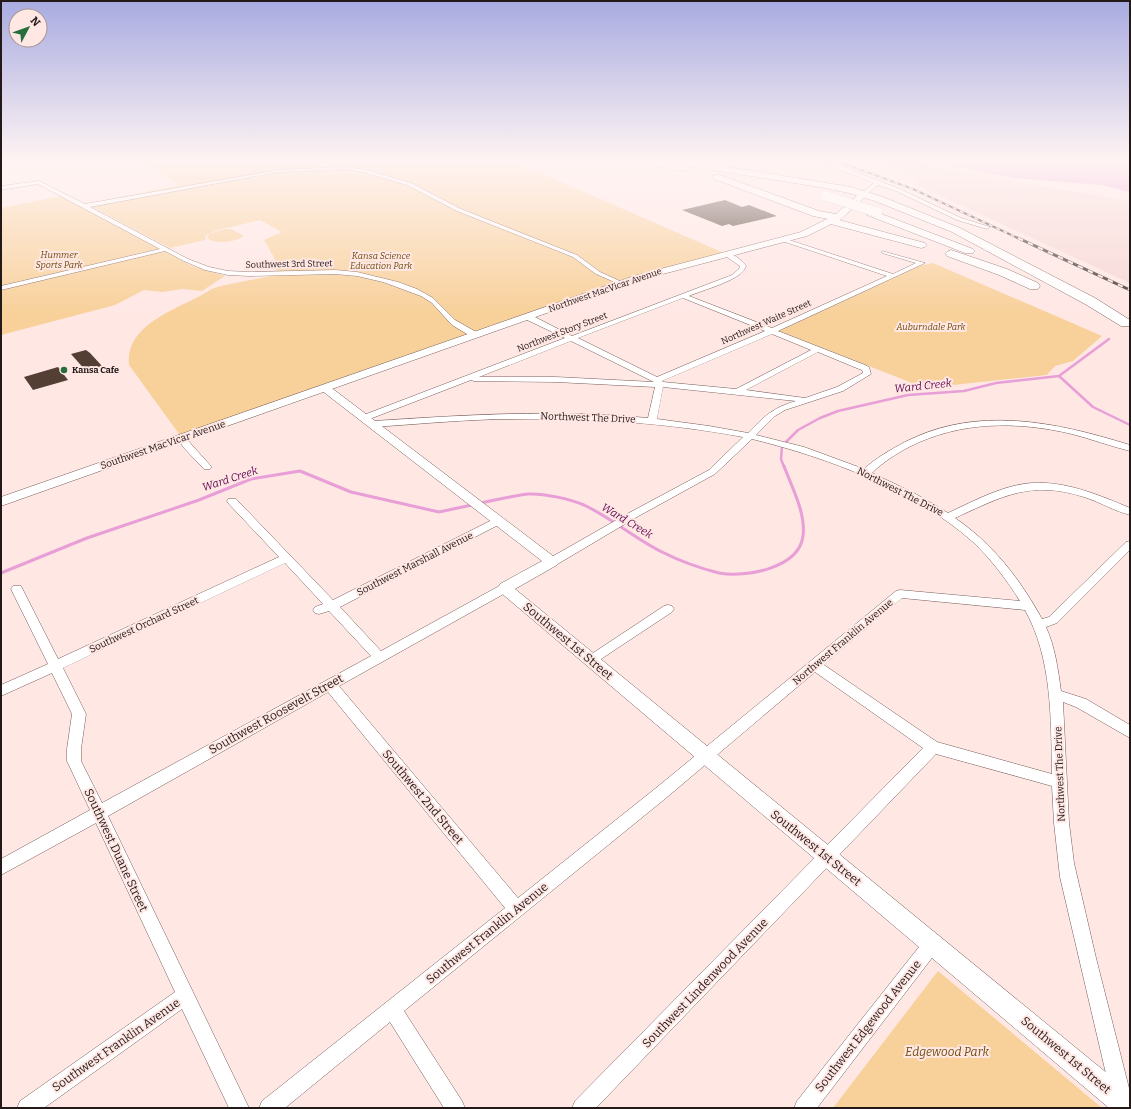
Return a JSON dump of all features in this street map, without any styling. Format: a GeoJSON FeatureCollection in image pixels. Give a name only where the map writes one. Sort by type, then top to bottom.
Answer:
{"type":"FeatureCollection","features":[{"type":"Feature","properties":{"kind":"highway"},"geometry":{"type":"LineString","coordinates":[[811,212],[914,242],[1003,272],[1129,327]]}},
{"type":"Feature","properties":{"kind":"highway"},"geometry":{"type":"LineString","coordinates":[[870,212],[938,234],[991,256],[1129,327]]}},
{"type":"Feature","properties":{"kind":"highway"},"geometry":{"type":"LineString","coordinates":[[915,212],[956,230],[1090,301],[1129,327]]}},
{"type":"Feature","properties":{"kind":"highway"},"geometry":{"type":"LineString","coordinates":[[874,213],[931,235],[984,258],[1091,311]]}},
{"type":"Feature","properties":{"kind":"highway"},"geometry":{"type":"LineString","coordinates":[[817,214],[822,220],[818,228]]}},
{"type":"Feature","properties":{"kind":"main road","name":"Northwest MacVicar Avenue"},"geometry":{"type":"LineString","coordinates":[[325,388],[621,284],[683,265],[784,240],[818,228],[834,219],[843,212]]}},
{"type":"Feature","properties":{"kind":"main road","name":"Southwest MacVicar Avenue"},"geometry":{"type":"LineString","coordinates":[[1,502],[325,388]]}},
{"type":"Feature","properties":{"kind":"street","name":"Southwest 3rd Street"},"geometry":{"type":"LineString","coordinates":[[96,212],[198,266],[233,274],[257,275],[336,272],[358,274],[416,291],[430,299],[452,322],[475,335]]}},
{"type":"Feature","properties":{"kind":"street"},"geometry":{"type":"LineString","coordinates":[[463,212],[575,256],[598,273],[621,284]]}},
{"type":"Feature","properties":{"kind":"street"},"geometry":{"type":"LineString","coordinates":[[944,212],[959,219],[987,227]]}},
{"type":"Feature","properties":{"kind":"street"},"geometry":{"type":"LineString","coordinates":[[784,240],[893,276]]}},
{"type":"Feature","properties":{"kind":"street"},"geometry":{"type":"LineString","coordinates":[[1,288],[166,250]]}},
{"type":"Feature","properties":{"kind":"street","name":"Northwest Waite Street"},"geometry":{"type":"LineString","coordinates":[[658,382],[922,263],[884,252]]}},
{"type":"Feature","properties":{"kind":"street","name":"Northwest Story Street"},"geometry":{"type":"LineString","coordinates":[[368,421],[464,379],[684,296],[739,273],[742,270],[742,264],[726,254]]}},
{"type":"Feature","properties":{"kind":"street"},"geometry":{"type":"LineString","coordinates":[[325,388],[552,562],[631,516],[712,472],[750,437],[772,414],[792,404],[846,386],[866,375],[867,371],[862,367],[684,296]]}},
{"type":"Feature","properties":{"kind":"street"},"geometry":{"type":"LineString","coordinates":[[528,317],[658,382]]}},
{"type":"Feature","properties":{"kind":"street"},"geometry":{"type":"LineString","coordinates":[[738,391],[815,351],[815,348]]}},
{"type":"Feature","properties":{"kind":"street"},"geometry":{"type":"LineString","coordinates":[[464,379],[531,378],[658,382],[806,399]]}},
{"type":"Feature","properties":{"kind":"street"},"geometry":{"type":"LineString","coordinates":[[652,421],[658,382]]}},
{"type":"Feature","properties":{"kind":"street","name":"Northwest The Drive"},"geometry":{"type":"LineString","coordinates":[[368,421],[526,416],[589,417],[652,421],[765,440],[805,450],[866,473],[911,495],[948,517],[995,556],[1028,606],[1044,639],[1056,694],[1062,828],[1069,880],[1125,1106]]}},
{"type":"Feature","properties":{"kind":"street"},"geometry":{"type":"LineString","coordinates":[[866,473],[882,459],[918,437],[942,429],[969,423],[1006,422],[1046,426],[1130,448]]}},
{"type":"Feature","properties":{"kind":"street"},"geometry":{"type":"LineString","coordinates":[[182,438],[187,446],[207,467]]}},
{"type":"Feature","properties":{"kind":"street"},"geometry":{"type":"LineString","coordinates":[[948,517],[1017,488],[1034,486],[1059,488],[1074,492],[1130,512]]}},
{"type":"Feature","properties":{"kind":"street"},"geometry":{"type":"LineString","coordinates":[[232,501],[380,657]]}},
{"type":"Feature","properties":{"kind":"street","name":"Southwest Marshall Avenue"},"geometry":{"type":"LineString","coordinates":[[319,610],[332,606],[493,517]]}},
{"type":"Feature","properties":{"kind":"street"},"geometry":{"type":"LineString","coordinates":[[1038,625],[1053,620],[1130,544]]}},
{"type":"Feature","properties":{"kind":"street","name":"Southwest Orchard Street"},"geometry":{"type":"LineString","coordinates":[[1,691],[287,558]]}},
{"type":"Feature","properties":{"kind":"street","name":"Southwest Roosevelt Street"},"geometry":{"type":"LineString","coordinates":[[1,867],[552,562]]}},
{"type":"Feature","properties":{"kind":"street","name":"Southwest 1st Street"},"geometry":{"type":"LineString","coordinates":[[504,588],[1125,1106]]}},
{"type":"Feature","properties":{"kind":"street","name":"Southwest Duane Street"},"geometry":{"type":"LineString","coordinates":[[17,589],[79,714],[80,724],[75,739],[74,761],[239,1108]]}},
{"type":"Feature","properties":{"kind":"street","name":"Northwest Franklin Avenue"},"geometry":{"type":"LineString","coordinates":[[705,756],[900,594],[1028,606]]}},
{"type":"Feature","properties":{"kind":"street"},"geometry":{"type":"LineString","coordinates":[[591,660],[668,609]]}},
{"type":"Feature","properties":{"kind":"street"},"geometry":{"type":"LineString","coordinates":[[816,665],[933,747],[1060,782]]}},
{"type":"Feature","properties":{"kind":"street","name":"Southwest 2nd Street"},"geometry":{"type":"LineString","coordinates":[[330,685],[516,909]]}},
{"type":"Feature","properties":{"kind":"street"},"geometry":{"type":"LineString","coordinates":[[1056,694],[1080,703],[1130,732]]}},
{"type":"Feature","properties":{"kind":"street","name":"Southwest Lindenwood Avenue"},"geometry":{"type":"LineString","coordinates":[[582,1108],[933,747]]}},
{"type":"Feature","properties":{"kind":"street","name":"Southwest Franklin Avenue"},"geometry":{"type":"LineString","coordinates":[[269,1108],[705,756]]}},
{"type":"Feature","properties":{"kind":"street","name":"Southwest Edgewood Avenue"},"geometry":{"type":"LineString","coordinates":[[804,1108],[932,944]]}},
{"type":"Feature","properties":{"kind":"street","name":"Southwest Franklin Avenue"},"geometry":{"type":"LineString","coordinates":[[27,1108],[185,996]]}},
{"type":"Feature","properties":{"kind":"street"},"geometry":{"type":"LineString","coordinates":[[392,1008],[455,1108]]}},
{"type":"Feature","properties":{"kind":"shaded area"},"geometry":{"type":"Polygon","coordinates":[[[975,212],[1130,212],[1130,283],[975,212]]]}},
{"type":"Feature","properties":{"kind":"green space","name":"Hummer Sports Park"},"geometry":{"type":"Polygon","coordinates":[[[1,212],[90,212],[192,266],[225,276],[202,291],[183,289],[162,292],[144,290],[115,305],[1,335],[1,212]]]}},
{"type":"Feature","properties":{"kind":"green space","name":"Kansa Science Education Park"},"geometry":{"type":"Polygon","coordinates":[[[101,212],[629,212],[726,254],[621,283],[182,438],[129,365],[130,352],[134,340],[142,330],[152,322],[212,289],[280,274],[276,271],[276,261],[264,240],[282,232],[260,220],[218,230],[206,235],[205,240],[170,248],[101,212]]]}},
{"type":"Feature","properties":{"kind":"green space"},"geometry":{"type":"Polygon","coordinates":[[[225,229],[231,229],[244,236],[236,240],[226,242],[215,241],[207,238],[209,234],[225,229]]]}},
{"type":"Feature","properties":{"kind":"green space","name":"Auburndale Park"},"geometry":{"type":"Polygon","coordinates":[[[933,263],[1102,336],[1073,361],[1055,366],[1047,375],[925,388],[779,331],[919,266],[933,263]]]}},
{"type":"Feature","properties":{"kind":"green space","name":"Edgewood Park"},"geometry":{"type":"Polygon","coordinates":[[[938,971],[1102,1108],[833,1108],[938,971]]]}},
{"type":"Feature","properties":{"kind":"building"},"geometry":{"type":"Polygon","coordinates":[[[686,212],[766,212],[777,216],[733,226],[729,224],[722,226],[686,212]]]}},
{"type":"Feature","properties":{"kind":"building"},"geometry":{"type":"Polygon","coordinates":[[[86,350],[102,366],[86,371],[71,354],[86,350]]]}},
{"type":"Feature","properties":{"kind":"building"},"geometry":{"type":"Polygon","coordinates":[[[58,367],[68,380],[33,390],[24,377],[58,367]]]}},
{"type":"Feature","properties":{"kind":"waterway","name":"Ward Creek"},"geometry":{"type":"LineString","coordinates":[[1059,376],[1109,339]]}},
{"type":"Feature","properties":{"kind":"waterway","name":"Ward Creek"},"geometry":{"type":"LineString","coordinates":[[784,467],[781,459],[782,446],[798,430],[820,418],[838,411],[908,395],[964,391],[996,383],[1059,376]]}},
{"type":"Feature","properties":{"kind":"waterway"},"geometry":{"type":"LineString","coordinates":[[1059,376],[1093,407],[1130,425]]}},
{"type":"Feature","properties":{"kind":"waterway","name":"Ward Creek"},"geometry":{"type":"LineString","coordinates":[[480,503],[528,494],[549,495],[564,499],[584,505],[594,510],[652,547],[697,567],[719,573],[743,574],[756,572],[782,563],[792,556],[799,547],[803,536],[802,518],[798,501],[784,466]]}},
{"type":"Feature","properties":{"kind":"waterway","name":"Ward Creek"},"geometry":{"type":"LineString","coordinates":[[1,573],[87,538],[199,500],[251,479],[300,471],[351,492],[439,512],[472,505]]}},
{"type":"Feature","properties":{"kind":"railway"},"geometry":{"type":"LineString","coordinates":[[962,212],[1020,239]]}},
{"type":"Feature","properties":{"kind":"railway"},"geometry":{"type":"LineString","coordinates":[[1018,238],[1130,290]]}},
{"type":"Feature","properties":{"kind":"place","name":"Kansa Cafe"},"geometry":{"type":"Point","coordinates":[64,370]}}]}
